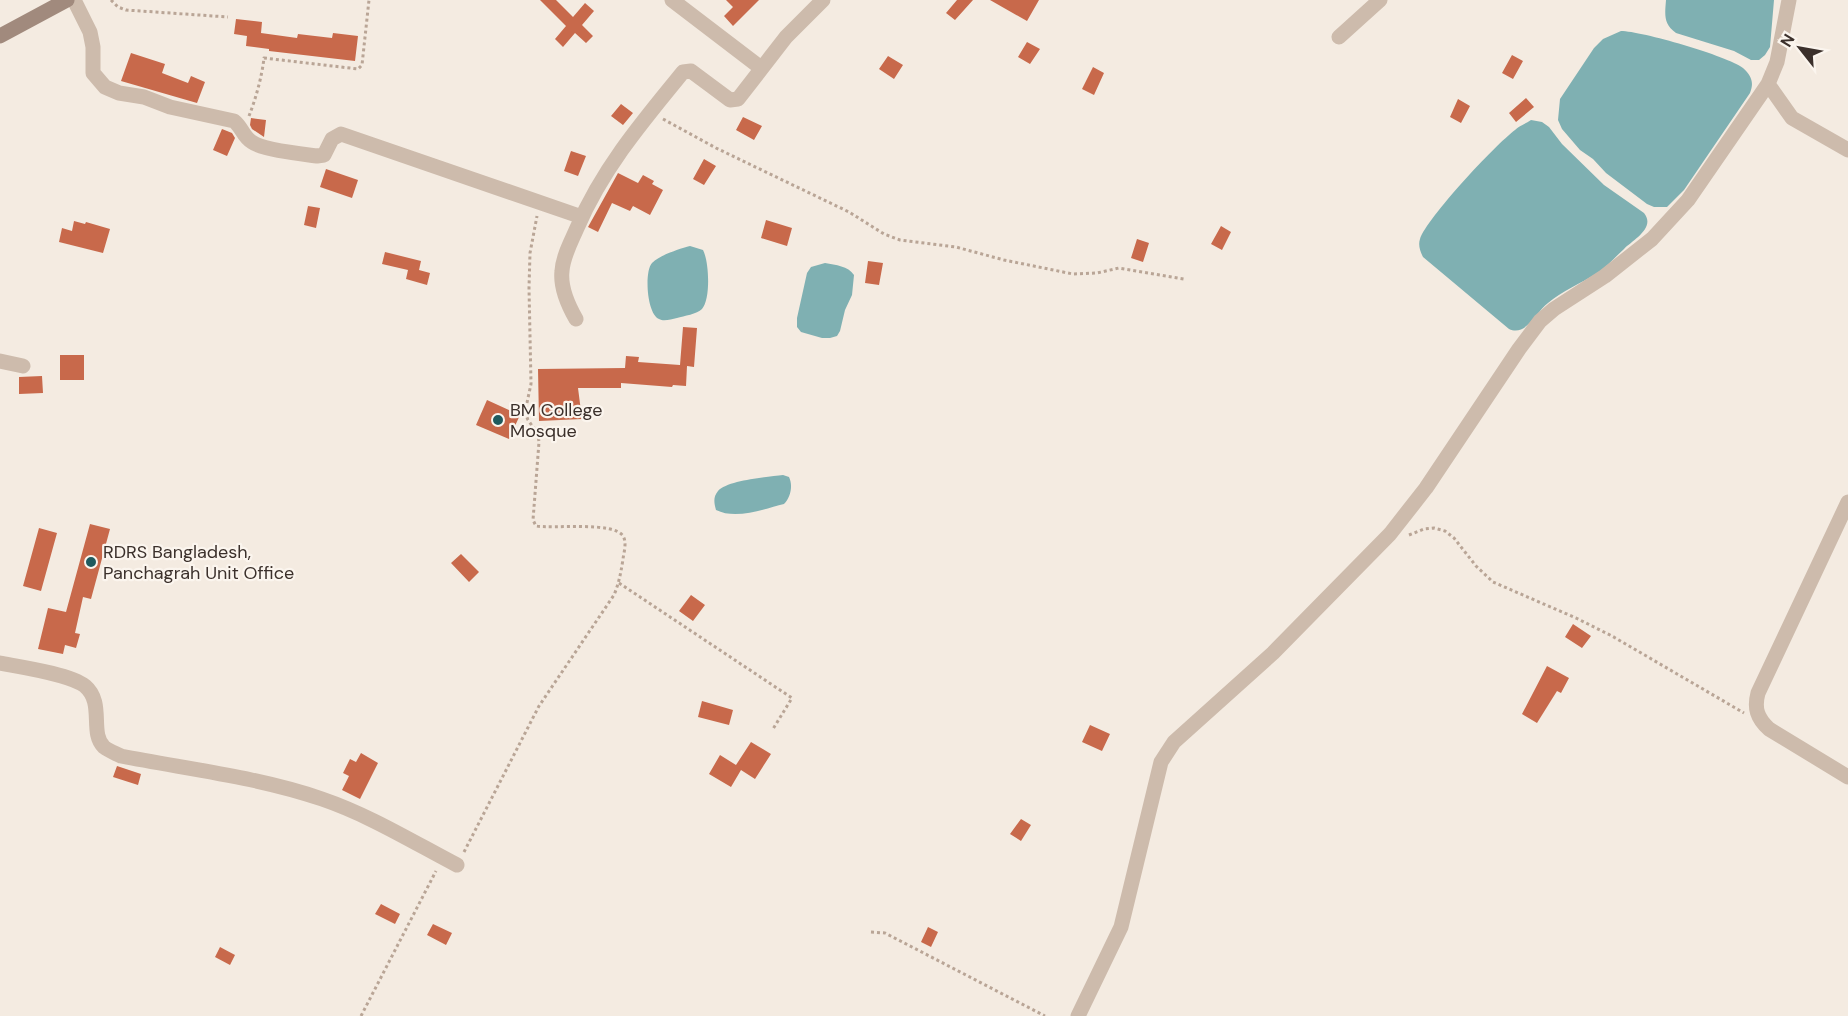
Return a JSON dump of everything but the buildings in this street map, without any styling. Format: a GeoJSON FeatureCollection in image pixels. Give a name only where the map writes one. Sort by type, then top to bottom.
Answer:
{"type":"FeatureCollection","features":[{"type":"Feature","properties":{"kind":"main road"},"geometry":{"type":"LineString","coordinates":[[0,36],[67,0]]}},
{"type":"Feature","properties":{"kind":"street"},"geometry":{"type":"LineString","coordinates":[[74,0],[90,32],[93,47],[93,73],[105,87],[119,93],[144,97],[170,107],[234,121],[240,125],[251,142],[317,156],[324,154],[332,139],[341,134],[582,217]]}},
{"type":"Feature","properties":{"kind":"street"},"geometry":{"type":"LineString","coordinates":[[576,319],[569,308],[562,284],[562,271],[566,255],[582,217],[612,162],[683,72],[691,71],[730,100],[738,99],[786,37],[823,0]]}},
{"type":"Feature","properties":{"kind":"street"},"geometry":{"type":"LineString","coordinates":[[1339,37],[1380,0]]}},
{"type":"Feature","properties":{"kind":"street"},"geometry":{"type":"LineString","coordinates":[[1078,1016],[1121,927],[1159,772],[1167,751],[1188,729],[1273,653],[1390,534],[1438,470],[1535,327],[1554,309],[1605,276],[1652,239],[1688,200],[1768,84],[1777,62],[1789,0]]}},
{"type":"Feature","properties":{"kind":"street"},"geometry":{"type":"LineString","coordinates":[[676,1],[761,68]]}},
{"type":"Feature","properties":{"kind":"street"},"geometry":{"type":"LineString","coordinates":[[1768,84],[1792,118],[1848,150]]}},
{"type":"Feature","properties":{"kind":"street"},"geometry":{"type":"LineString","coordinates":[[0,361],[23,366]]}},
{"type":"Feature","properties":{"kind":"street"},"geometry":{"type":"LineString","coordinates":[[1848,502],[1755,703],[1757,713],[1768,729],[1848,777]]}},
{"type":"Feature","properties":{"kind":"street"},"geometry":{"type":"LineString","coordinates":[[0,663],[62,676],[85,686],[93,694],[96,703],[99,739],[103,746],[121,756],[282,787],[321,798],[450,861]]}},
{"type":"Feature","properties":{"kind":"path"},"geometry":{"type":"LineString","coordinates":[[111,0],[118,7],[126,10],[228,18]]}},
{"type":"Feature","properties":{"kind":"path"},"geometry":{"type":"LineString","coordinates":[[240,125],[247,121],[251,113],[256,88],[262,75],[264,58],[358,69],[362,65],[369,0]]}},
{"type":"Feature","properties":{"kind":"path"},"geometry":{"type":"LineString","coordinates":[[652,111],[682,130],[849,212],[873,228],[900,240],[956,247],[1004,260],[1073,274],[1097,273],[1119,268],[1184,279]]}},
{"type":"Feature","properties":{"kind":"path"},"geometry":{"type":"LineString","coordinates":[[361,1016],[539,706],[614,595],[619,583],[625,546],[625,538],[621,533],[573,526],[542,527],[536,526],[533,520],[539,442],[538,434],[525,412],[531,384],[530,253],[540,202]]}},
{"type":"Feature","properties":{"kind":"path"},"geometry":{"type":"LineString","coordinates":[[1390,534],[1398,537],[1434,528],[1445,531],[1493,582],[1612,636],[1741,713],[1757,713]]}},
{"type":"Feature","properties":{"kind":"path"},"geometry":{"type":"LineString","coordinates":[[619,583],[792,698],[773,729]]}},
{"type":"Feature","properties":{"kind":"path"},"geometry":{"type":"LineString","coordinates":[[871,932],[885,933],[1045,1016]]}},
{"type":"Feature","properties":{"kind":"water"},"geometry":{"type":"Polygon","coordinates":[[[1666,0],[1774,0],[1770,47],[1759,60],[1751,60],[1734,51],[1676,33],[1667,22],[1666,0]]]}},
{"type":"Feature","properties":{"kind":"water"},"geometry":{"type":"Polygon","coordinates":[[[1621,31],[1664,40],[1720,57],[1743,68],[1751,80],[1750,93],[1684,190],[1667,207],[1654,207],[1647,204],[1606,173],[1593,159],[1580,150],[1562,129],[1558,120],[1560,99],[1594,48],[1603,39],[1621,31]]]}},
{"type":"Feature","properties":{"kind":"water"},"geometry":{"type":"Polygon","coordinates":[[[1531,120],[1542,122],[1549,127],[1562,144],[1604,185],[1644,213],[1647,224],[1642,233],[1604,268],[1553,299],[1526,327],[1515,331],[1509,329],[1423,257],[1419,243],[1435,215],[1463,182],[1505,138],[1531,120]]]}},
{"type":"Feature","properties":{"kind":"water"},"geometry":{"type":"Polygon","coordinates":[[[690,246],[703,250],[705,255],[708,280],[705,304],[700,311],[694,314],[661,320],[655,316],[649,301],[650,268],[652,263],[660,257],[690,246]]]}},
{"type":"Feature","properties":{"kind":"water"},"geometry":{"type":"Polygon","coordinates":[[[825,263],[845,268],[854,275],[852,295],[845,310],[840,331],[837,336],[830,338],[801,332],[797,327],[807,273],[811,267],[825,263]]]}},
{"type":"Feature","properties":{"kind":"water"},"geometry":{"type":"Polygon","coordinates":[[[783,475],[789,477],[791,487],[784,504],[741,514],[716,510],[715,496],[723,487],[783,475]]]}},
{"type":"Feature","properties":{"kind":"place","name":"BM College Mosque"},"geometry":{"type":"Point","coordinates":[498,420]}},
{"type":"Feature","properties":{"kind":"place","name":"RDRS Bangladesh, Panchagrah Unit Office"},"geometry":{"type":"Point","coordinates":[91,562]}}]}
